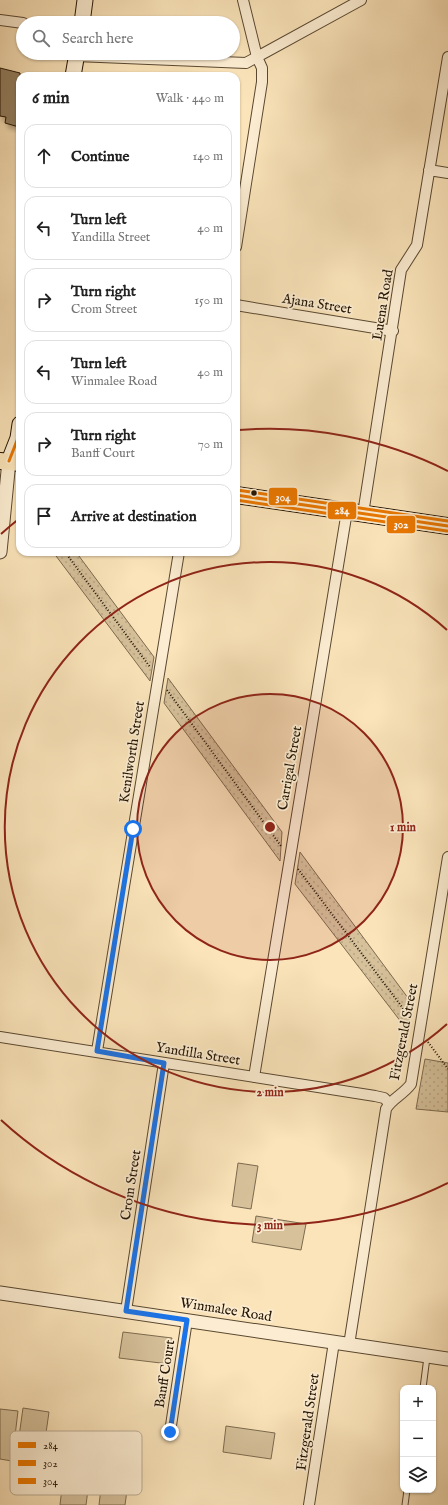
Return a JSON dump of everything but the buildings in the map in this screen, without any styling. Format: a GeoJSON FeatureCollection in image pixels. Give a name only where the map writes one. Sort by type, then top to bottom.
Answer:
{"type":"FeatureCollection","features":[{"type":"Feature","properties":{"kind":"main road"},"geometry":{"type":"LineString","coordinates":[[83,16],[85,0]]}},
{"type":"Feature","properties":{"kind":"main road"},"geometry":{"type":"LineString","coordinates":[[74,72],[76,60]]}},
{"type":"Feature","properties":{"kind":"main road"},"geometry":{"type":"LineString","coordinates":[[10,462],[16,444]]}},
{"type":"Feature","properties":{"kind":"main road"},"geometry":{"type":"LineString","coordinates":[[240,496],[448,526]]}},
{"type":"Feature","properties":{"kind":"street"},"geometry":{"type":"LineString","coordinates":[[240,222],[262,82],[262,68],[257,57],[243,0]]}},
{"type":"Feature","properties":{"kind":"street"},"geometry":{"type":"LineString","coordinates":[[183,60],[246,63],[361,0]]}},
{"type":"Feature","properties":{"kind":"street"},"geometry":{"type":"LineString","coordinates":[[0,20],[16,22]]}},
{"type":"Feature","properties":{"kind":"street","name":"Luena Road"},"geometry":{"type":"LineString","coordinates":[[363,514],[393,331],[401,270],[417,245],[429,170],[446,82],[448,57]]}},
{"type":"Feature","properties":{"kind":"street"},"geometry":{"type":"LineString","coordinates":[[429,170],[448,173]]}},
{"type":"Feature","properties":{"kind":"street","name":"Ajana Street"},"geometry":{"type":"LineString","coordinates":[[240,307],[393,331]]}},
{"type":"Feature","properties":{"kind":"street"},"geometry":{"type":"LineString","coordinates":[[0,552],[10,462]]}},
{"type":"Feature","properties":{"kind":"street","name":"Carrigal Street"},"geometry":{"type":"LineString","coordinates":[[254,1077],[347,511]]}},
{"type":"Feature","properties":{"kind":"street","name":"Kenilworth Street"},"geometry":{"type":"LineString","coordinates":[[97,1051],[178,556]]}},
{"type":"Feature","properties":{"kind":"street","name":"Fitzgerald Street"},"geometry":{"type":"LineString","coordinates":[[389,1103],[405,1092],[411,1084],[448,857]]}},
{"type":"Feature","properties":{"kind":"street","name":"Yandilla Street"},"geometry":{"type":"LineString","coordinates":[[0,1037],[97,1051],[384,1098],[389,1103]]}},
{"type":"Feature","properties":{"kind":"street","name":"Crom Street"},"geometry":{"type":"LineString","coordinates":[[126,1311],[164,1063]]}},
{"type":"Feature","properties":{"kind":"street"},"geometry":{"type":"LineString","coordinates":[[349,1345],[384,1117],[389,1103]]}},
{"type":"Feature","properties":{"kind":"street","name":"Winmalee Road"},"geometry":{"type":"LineString","coordinates":[[0,1293],[448,1359]]}},
{"type":"Feature","properties":{"kind":"street","name":"Banff Court"},"geometry":{"type":"LineString","coordinates":[[170,1432],[187,1320]]}},
{"type":"Feature","properties":{"kind":"street","name":"Fitzgerald Street"},"geometry":{"type":"LineString","coordinates":[[309,1505],[334,1342]]}},
{"type":"Feature","properties":{"kind":"lane"},"geometry":{"type":"LineString","coordinates":[[423,1385],[428,1356]]}},
{"type":"Feature","properties":{"kind":"lane"},"geometry":{"type":"LineString","coordinates":[[405,1505],[407,1493]]}},
{"type":"Feature","properties":{"kind":"path"},"geometry":{"type":"LineString","coordinates":[[68,556],[289,857],[448,1069]]}},
{"type":"Feature","properties":{"kind":"shaded area"},"geometry":{"type":"Polygon","coordinates":[[[56,556],[79,556],[154,657],[150,681],[56,556]]]}},
{"type":"Feature","properties":{"kind":"shaded area"},"geometry":{"type":"Polygon","coordinates":[[[168,678],[282,832],[280,861],[164,703],[168,678]]]}},
{"type":"Feature","properties":{"kind":"shaded area"},"geometry":{"type":"Polygon","coordinates":[[[300,852],[411,1002],[408,1031],[295,884],[300,852]]]}},
{"type":"Feature","properties":{"kind":"shaded area"},"geometry":{"type":"Polygon","coordinates":[[[425,1059],[448,1063],[448,1112],[416,1109],[425,1059]]]}},
{"type":"Feature","properties":{"kind":"shaded area"},"geometry":{"type":"Polygon","coordinates":[[[238,1163],[258,1166],[251,1209],[232,1206],[238,1163]]]}},
{"type":"Feature","properties":{"kind":"shaded area"},"geometry":{"type":"Polygon","coordinates":[[[256,1216],[306,1224],[301,1250],[252,1242],[256,1216]]]}},
{"type":"Feature","properties":{"kind":"shaded area"},"geometry":{"type":"Polygon","coordinates":[[[123,1332],[172,1338],[169,1364],[119,1358],[123,1332]]]}},
{"type":"Feature","properties":{"kind":"shaded area"},"geometry":{"type":"Polygon","coordinates":[[[23,1408],[49,1412],[46,1431],[20,1431],[23,1408]]]}},
{"type":"Feature","properties":{"kind":"shaded area"},"geometry":{"type":"Polygon","coordinates":[[[0,1409],[18,1411],[16,1431],[10,1431],[10,1461],[0,1459],[0,1409]]]}},
{"type":"Feature","properties":{"kind":"shaded area"},"geometry":{"type":"Polygon","coordinates":[[[226,1426],[275,1433],[271,1459],[223,1452],[226,1426]]]}},
{"type":"Feature","properties":{"kind":"shaded area"},"geometry":{"type":"Polygon","coordinates":[[[61,1495],[87,1495],[86,1505],[60,1505],[61,1495]]]}},
{"type":"Feature","properties":{"kind":"shaded area"},"geometry":{"type":"Polygon","coordinates":[[[100,1495],[126,1495],[125,1505],[99,1505],[100,1495]]]}},
{"type":"Feature","properties":{"kind":"transit line","name":"284"},"geometry":{"type":"LineString","coordinates":[[9,461],[16,443]]}},
{"type":"Feature","properties":{"kind":"transit line","name":"304"},"geometry":{"type":"LineString","coordinates":[[240,490],[448,521]]}},
{"type":"Feature","properties":{"kind":"transit line","name":"284"},"geometry":{"type":"LineString","coordinates":[[240,496],[448,526]]}},
{"type":"Feature","properties":{"kind":"transit line","name":"302"},"geometry":{"type":"LineString","coordinates":[[240,501],[447,531]]}},
{"type":"Feature","properties":{"kind":"route"},"geometry":{"type":"LineString","coordinates":[[133,829],[97,1051],[164,1063],[126,1311],[187,1320],[170,1432]]}}]}
